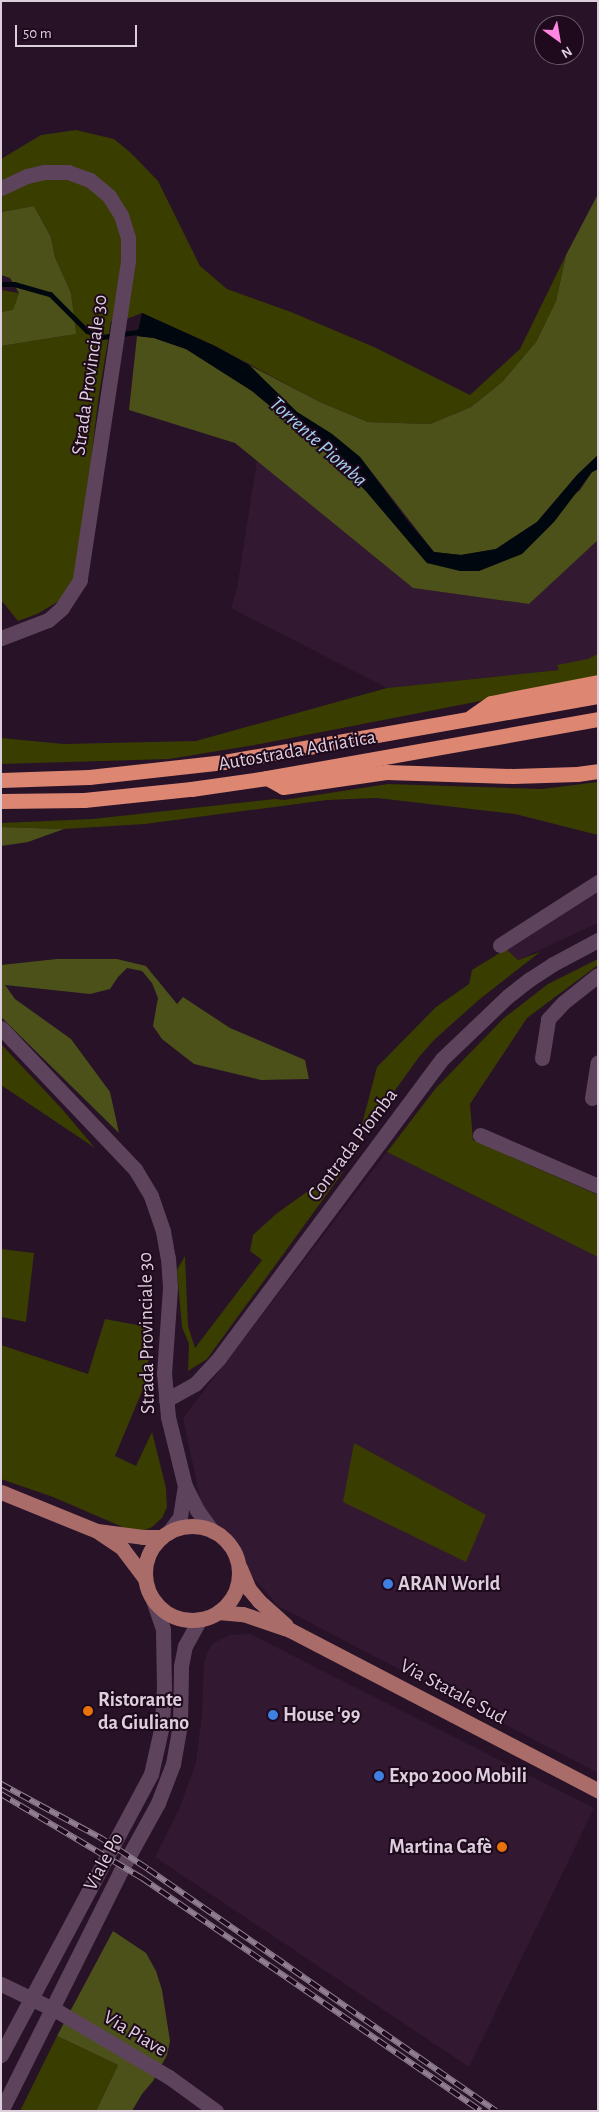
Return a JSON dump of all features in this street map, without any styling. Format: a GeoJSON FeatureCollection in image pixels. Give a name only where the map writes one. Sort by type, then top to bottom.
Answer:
{"type":"FeatureCollection","features":[{"type":"Feature","properties":{"kind":"highway"},"geometry":{"type":"LineString","coordinates":[[469,719],[491,703],[598,682]]}},
{"type":"Feature","properties":{"kind":"highway","name":"Autostrada Adriatica"},"geometry":{"type":"LineString","coordinates":[[1,780],[60,779],[150,772],[283,752],[598,696]]}},
{"type":"Feature","properties":{"kind":"highway","name":"Autostrada Adriatica"},"geometry":{"type":"LineString","coordinates":[[1,802],[123,797],[267,778],[598,719]]}},
{"type":"Feature","properties":{"kind":"highway"},"geometry":{"type":"LineString","coordinates":[[267,778],[283,788],[386,772],[513,776],[576,774],[598,771]]}},
{"type":"Feature","properties":{"kind":"main road"},"geometry":{"type":"LineString","coordinates":[[1,1492],[97,1531],[122,1548],[145,1578],[153,1600],[162,1610],[174,1616],[187,1620],[200,1619],[218,1612],[243,1614],[290,1630]]}},
{"type":"Feature","properties":{"kind":"main road"},"geometry":{"type":"LineString","coordinates":[[97,1531],[142,1538],[165,1535],[190,1526],[212,1531],[223,1538],[237,1559],[254,1595],[290,1630]]}},
{"type":"Feature","properties":{"kind":"main road"},"geometry":{"type":"LineString","coordinates":[[145,1578],[149,1556],[165,1535]]}},
{"type":"Feature","properties":{"kind":"main road"},"geometry":{"type":"LineString","coordinates":[[218,1612],[234,1594],[239,1571],[237,1559]]}},
{"type":"Feature","properties":{"kind":"main road","name":"Via Statale Sud"},"geometry":{"type":"LineString","coordinates":[[290,1630],[598,1790]]}},
{"type":"Feature","properties":{"kind":"street","name":"Strada Provinciale 30"},"geometry":{"type":"LineString","coordinates":[[1,188],[26,176],[56,171],[68,172],[90,180],[109,196],[121,215],[128,238],[124,284],[80,580],[62,608],[48,620],[1,638]]}},
{"type":"Feature","properties":{"kind":"street"},"geometry":{"type":"LineString","coordinates":[[500,946],[598,882]]}},
{"type":"Feature","properties":{"kind":"street","name":"Contrada Piomba"},"geometry":{"type":"LineString","coordinates":[[166,1400],[195,1384],[219,1358],[442,1059],[508,996],[530,979],[553,964],[598,940]]}},
{"type":"Feature","properties":{"kind":"street"},"geometry":{"type":"LineString","coordinates":[[542,1058],[548,1019],[564,1002],[598,975]]}},
{"type":"Feature","properties":{"kind":"street","name":"Strada Provinciale 30"},"geometry":{"type":"LineString","coordinates":[[1,1028],[130,1163],[151,1196],[163,1231],[168,1258],[170,1288],[164,1373],[168,1417],[186,1486],[197,1510],[212,1531]]}},
{"type":"Feature","properties":{"kind":"street"},"geometry":{"type":"LineString","coordinates":[[592,1098],[598,1062]]}},
{"type":"Feature","properties":{"kind":"street"},"geometry":{"type":"LineString","coordinates":[[480,1135],[598,1186]]}},
{"type":"Feature","properties":{"kind":"street","name":"Strada Provinciale 30"},"geometry":{"type":"LineString","coordinates":[[165,1535],[180,1517],[186,1486]]}},
{"type":"Feature","properties":{"kind":"street","name":"Viale Po"},"geometry":{"type":"LineString","coordinates":[[1,2055],[142,1791],[155,1761],[162,1718],[163,1629],[153,1600]]}},
{"type":"Feature","properties":{"kind":"street","name":"Viale Po"},"geometry":{"type":"LineString","coordinates":[[1,2111],[120,1872],[158,1803],[173,1764],[180,1726],[180,1666],[184,1646],[200,1619]]}},
{"type":"Feature","properties":{"kind":"street","name":"Via Piave"},"geometry":{"type":"LineString","coordinates":[[1,1984],[53,2009],[169,2077],[216,2111]]}},
{"type":"Feature","properties":{"kind":"shaded area"},"geometry":{"type":"Polygon","coordinates":[[[76,130],[114,139],[131,153],[158,181],[200,266],[227,289],[291,312],[374,347],[470,395],[520,349],[566,255],[556,301],[536,342],[502,382],[471,407],[430,424],[368,422],[320,402],[215,346],[142,313],[116,323],[111,321],[98,401],[80,558],[73,582],[61,600],[37,614],[18,621],[1,600],[1,346],[75,334],[71,293],[55,257],[51,237],[34,206],[1,212],[1,159],[41,135],[76,130]]]}},
{"type":"Feature","properties":{"kind":"shaded area"},"geometry":{"type":"Polygon","coordinates":[[[1,290],[19,293],[13,311],[1,312],[1,290]]]}},
{"type":"Feature","properties":{"kind":"shaded area"},"geometry":{"type":"Polygon","coordinates":[[[257,461],[413,588],[529,604],[598,540],[598,682],[560,670],[387,688],[231,608],[237,588],[257,461]]]}},
{"type":"Feature","properties":{"kind":"shaded area"},"geometry":{"type":"Polygon","coordinates":[[[598,654],[598,678],[260,744],[169,759],[1,764],[1,738],[64,744],[196,741],[387,688],[559,670],[557,665],[588,659],[598,654]]]}},
{"type":"Feature","properties":{"kind":"shaded area"},"geometry":{"type":"Polygon","coordinates":[[[598,782],[598,835],[515,814],[377,798],[327,800],[145,824],[64,829],[1,827],[1,823],[93,819],[275,799],[284,800],[388,784],[542,789],[598,782]]]}},
{"type":"Feature","properties":{"kind":"shaded area"},"geometry":{"type":"Polygon","coordinates":[[[598,889],[598,923],[518,960],[506,949],[598,889]]]}},
{"type":"Feature","properties":{"kind":"shaded area"},"geometry":{"type":"Polygon","coordinates":[[[506,949],[518,960],[540,952],[481,998],[434,1040],[419,1057],[357,1143],[377,1067],[436,1007],[469,984],[472,970],[506,949]]]}},
{"type":"Feature","properties":{"kind":"shaded area"},"geometry":{"type":"Polygon","coordinates":[[[598,959],[598,965],[527,1018],[470,1104],[473,1140],[598,1195],[598,1257],[387,1152],[436,1088],[504,1018],[548,984],[598,959]]]}},
{"type":"Feature","properties":{"kind":"shaded area"},"geometry":{"type":"Polygon","coordinates":[[[1,1044],[62,1109],[95,1148],[1,1085],[1,1044]]]}},
{"type":"Feature","properties":{"kind":"shaded area"},"geometry":{"type":"Polygon","coordinates":[[[387,1152],[598,1257],[598,1773],[278,1606],[247,1570],[239,1543],[203,1512],[183,1418],[387,1152]]]}},
{"type":"Feature","properties":{"kind":"shaded area"},"geometry":{"type":"Polygon","coordinates":[[[340,1168],[343,1172],[207,1359],[188,1371],[189,1344],[182,1327],[177,1270],[185,1256],[188,1326],[195,1348],[262,1260],[250,1251],[253,1235],[276,1214],[340,1168]]]}},
{"type":"Feature","properties":{"kind":"shaded area"},"geometry":{"type":"Polygon","coordinates":[[[1,1249],[34,1253],[26,1322],[1,1317],[1,1249]]]}},
{"type":"Feature","properties":{"kind":"shaded area"},"geometry":{"type":"Polygon","coordinates":[[[105,1319],[153,1328],[145,1384],[115,1456],[136,1466],[152,1432],[166,1488],[167,1507],[162,1518],[152,1527],[143,1531],[132,1531],[53,1497],[1,1479],[1,1345],[88,1374],[105,1319]]]}},
{"type":"Feature","properties":{"kind":"shaded area"},"geometry":{"type":"Polygon","coordinates":[[[354,1443],[486,1515],[466,1562],[343,1502],[354,1443]]]}},
{"type":"Feature","properties":{"kind":"shaded area"},"geometry":{"type":"Polygon","coordinates":[[[250,1634],[594,1808],[469,2067],[155,1857],[181,1805],[196,1762],[202,1713],[204,1663],[207,1653],[213,1643],[230,1635],[250,1634]]]}},
{"type":"Feature","properties":{"kind":"shaded area"},"geometry":{"type":"Polygon","coordinates":[[[57,2036],[118,2065],[96,2111],[20,2111],[57,2036]]]}},
{"type":"Feature","properties":{"kind":"green space"},"geometry":{"type":"Polygon","coordinates":[[[598,194],[598,455],[577,475],[537,522],[496,549],[461,555],[434,552],[360,457],[332,434],[297,412],[249,365],[320,402],[368,422],[430,424],[471,407],[502,382],[536,342],[556,301],[566,255],[598,194]]]}},
{"type":"Feature","properties":{"kind":"green space"},"geometry":{"type":"Polygon","coordinates":[[[34,206],[51,237],[55,257],[71,293],[76,334],[1,346],[1,312],[13,310],[19,293],[10,278],[1,275],[1,212],[34,206]]]}},
{"type":"Feature","properties":{"kind":"green space"},"geometry":{"type":"Polygon","coordinates":[[[137,336],[154,338],[186,349],[252,391],[321,448],[365,490],[427,563],[479,571],[580,490],[592,472],[598,469],[598,540],[529,604],[413,588],[235,443],[129,410],[137,336]]]}},
{"type":"Feature","properties":{"kind":"green space"},"geometry":{"type":"Polygon","coordinates":[[[1,827],[64,829],[28,842],[1,846],[1,827]]]}},
{"type":"Feature","properties":{"kind":"green space"},"geometry":{"type":"Polygon","coordinates":[[[57,959],[117,959],[146,966],[177,1004],[183,997],[230,1028],[305,1060],[309,1079],[261,1080],[194,1064],[162,1039],[153,1026],[158,998],[152,983],[142,971],[127,968],[110,989],[90,994],[5,985],[15,999],[71,1039],[110,1092],[119,1133],[1,1017],[1,965],[57,959]]]}},
{"type":"Feature","properties":{"kind":"green space"},"geometry":{"type":"Polygon","coordinates":[[[113,1931],[146,1953],[156,1971],[162,1990],[170,2041],[167,2055],[153,2081],[142,2094],[132,2111],[96,2111],[118,2065],[57,2036],[113,1931]]]}},
{"type":"Feature","properties":{"kind":"water"},"geometry":{"type":"Polygon","coordinates":[[[142,313],[215,346],[249,365],[297,412],[332,434],[360,457],[406,519],[434,552],[461,555],[496,549],[537,522],[577,475],[598,455],[598,469],[592,472],[554,522],[522,554],[479,571],[460,571],[427,563],[365,490],[321,448],[252,391],[186,349],[154,338],[137,336],[142,313]]]}},
{"type":"Feature","properties":{"kind":"waterway","name":"Torrente Piomba"},"geometry":{"type":"LineString","coordinates":[[1,284],[14,284],[50,294],[87,331],[102,337],[144,331]]}},
{"type":"Feature","properties":{"kind":"railway"},"geometry":{"type":"LineString","coordinates":[[1,1784],[101,1838],[148,1869],[496,2111]]}},
{"type":"Feature","properties":{"kind":"railway"},"geometry":{"type":"LineString","coordinates":[[1,1794],[142,1878],[481,2111]]}},
{"type":"Feature","properties":{"kind":"place","name":"ARAN World"},"geometry":{"type":"Point","coordinates":[388,1584]}},
{"type":"Feature","properties":{"kind":"place","name":"Ristorante da Giuliano"},"geometry":{"type":"Point","coordinates":[88,1711]}},
{"type":"Feature","properties":{"kind":"place","name":"House '99"},"geometry":{"type":"Point","coordinates":[273,1715]}},
{"type":"Feature","properties":{"kind":"place","name":"Expo 2000 Mobili"},"geometry":{"type":"Point","coordinates":[379,1776]}},
{"type":"Feature","properties":{"kind":"place","name":"Martina Cafè"},"geometry":{"type":"Point","coordinates":[502,1847]}}]}
